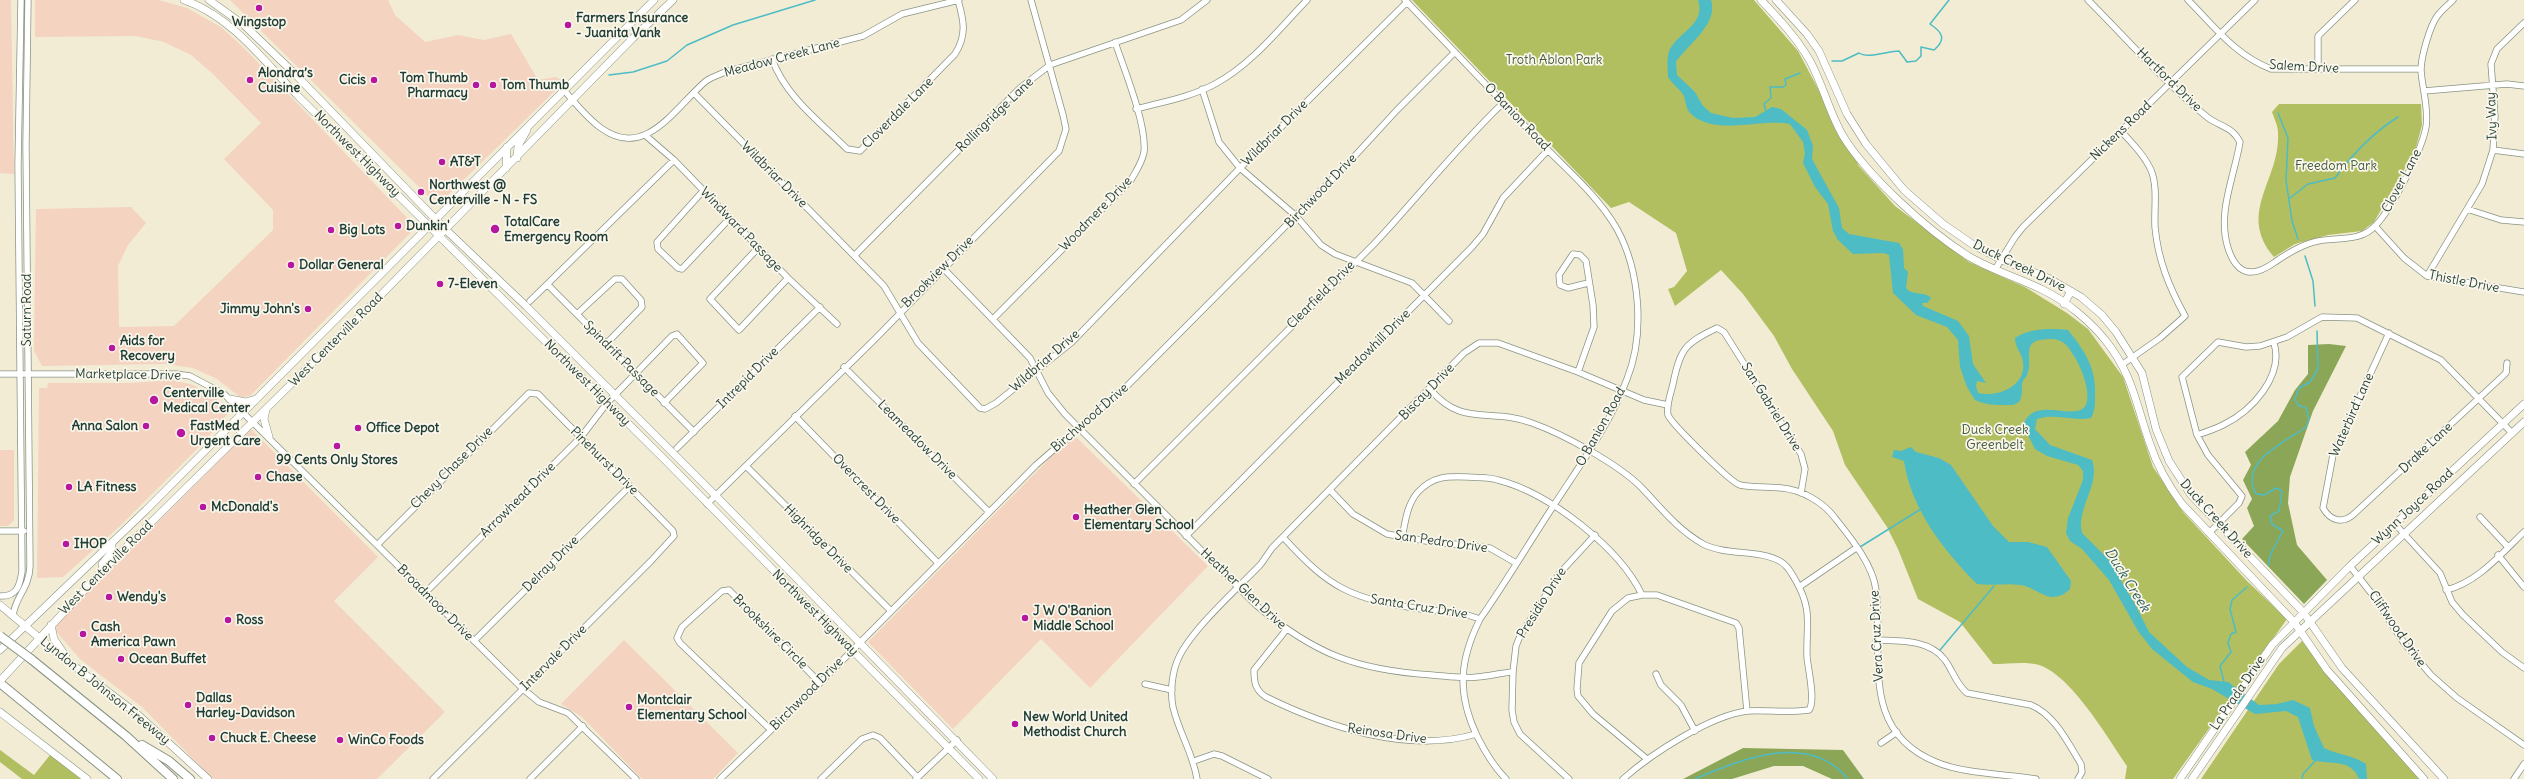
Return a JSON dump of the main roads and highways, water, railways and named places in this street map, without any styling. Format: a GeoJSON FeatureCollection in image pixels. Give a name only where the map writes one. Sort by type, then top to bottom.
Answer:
{"type":"FeatureCollection","features":[{"type":"Feature","properties":{"kind":"highway","name":"Lyndon B Johnson Freeway"},"geometry":{"type":"LineString","coordinates":[[0,636],[31,659],[126,736],[173,779]]}},
{"type":"Feature","properties":{"kind":"highway"},"geometry":{"type":"LineString","coordinates":[[0,682],[117,779]]}},
{"type":"Feature","properties":{"kind":"highway"},"geometry":{"type":"LineString","coordinates":[[126,736],[169,761],[190,779]]}},
{"type":"Feature","properties":{"kind":"main road","name":"Northwest Highway"},"geometry":{"type":"LineString","coordinates":[[184,0],[203,8],[235,31],[438,237],[607,403],[979,779]]}},
{"type":"Feature","properties":{"kind":"main road","name":"Northwest Highway"},"geometry":{"type":"LineString","coordinates":[[209,0],[244,25],[295,74],[354,136],[437,219],[445,229],[716,496],[957,740],[993,779]]}},
{"type":"Feature","properties":{"kind":"main road","name":"West Centerville Road"},"geometry":{"type":"LineString","coordinates":[[0,650],[61,589],[112,544],[244,413],[507,147],[625,31],[654,0]]}},
{"type":"Feature","properties":{"kind":"main road","name":"West Centerville Road"},"geometry":{"type":"LineString","coordinates":[[0,682],[38,638],[103,570],[372,304],[517,158],[633,38],[673,0]]}},
{"type":"Feature","properties":{"kind":"main road","name":"Duck Creek Drive"},"geometry":{"type":"LineString","coordinates":[[1760,0],[1788,29],[1809,60],[1833,117],[1843,136],[1859,158],[1897,199],[1936,234],[1970,257],[2044,290],[2092,325],[2123,364],[2137,398],[2150,444],[2160,470],[2182,504],[2294,622],[2301,630],[2327,670],[2424,779]]}},
{"type":"Feature","properties":{"kind":"main road","name":"Duck Creek Drive"},"geometry":{"type":"LineString","coordinates":[[1776,0],[1807,34],[1819,51],[1847,114],[1866,144],[1904,190],[1943,224],[1975,246],[2002,260],[2048,278],[2071,291],[2102,315],[2134,357],[2142,373],[2156,429],[2169,462],[2191,495],[2303,612],[2342,668],[2444,779]]}},
{"type":"Feature","properties":{"kind":"main road"},"geometry":{"type":"LineString","coordinates":[[625,31],[633,38]]}},
{"type":"Feature","properties":{"kind":"main road"},"geometry":{"type":"LineString","coordinates":[[288,86],[295,74]]}},
{"type":"Feature","properties":{"kind":"main road"},"geometry":{"type":"LineString","coordinates":[[517,158],[518,146],[530,124]]}},
{"type":"Feature","properties":{"kind":"main road"},"geometry":{"type":"LineString","coordinates":[[347,143],[354,136]]}},
{"type":"Feature","properties":{"kind":"main road"},"geometry":{"type":"LineString","coordinates":[[506,168],[507,147]]}},
{"type":"Feature","properties":{"kind":"main road"},"geometry":{"type":"LineString","coordinates":[[495,292],[502,284]]}},
{"type":"Feature","properties":{"kind":"main road"},"geometry":{"type":"LineString","coordinates":[[2064,304],[2071,291]]}},
{"type":"Feature","properties":{"kind":"main road"},"geometry":{"type":"LineString","coordinates":[[363,293],[372,304]]}},
{"type":"Feature","properties":{"kind":"main road"},"geometry":{"type":"LineString","coordinates":[[310,346],[320,356]]}},
{"type":"Feature","properties":{"kind":"main road"},"geometry":{"type":"LineString","coordinates":[[230,399],[246,402],[260,397]]}},
{"type":"Feature","properties":{"kind":"main road","name":"Wynn Joyce Road"},"geometry":{"type":"LineString","coordinates":[[2303,612],[2350,566],[2524,404]]}},
{"type":"Feature","properties":{"kind":"main road"},"geometry":{"type":"LineString","coordinates":[[266,409],[264,419],[269,437]]}},
{"type":"Feature","properties":{"kind":"main road","name":"Wynn Joyce Road"},"geometry":{"type":"LineString","coordinates":[[2310,621],[2524,422]]}},
{"type":"Feature","properties":{"kind":"main road"},"geometry":{"type":"LineString","coordinates":[[199,475],[195,469],[204,459],[206,450]]}},
{"type":"Feature","properties":{"kind":"main road"},"geometry":{"type":"LineString","coordinates":[[103,570],[102,564],[111,553],[112,544]]}},
{"type":"Feature","properties":{"kind":"main road","name":"Lyndon B Johnson Freeway"},"geometry":{"type":"LineString","coordinates":[[0,605],[24,627],[136,713],[208,779]]}},
{"type":"Feature","properties":{"kind":"main road","name":"La Prada Drive"},"geometry":{"type":"LineString","coordinates":[[2180,779],[2255,666],[2303,612]]}},
{"type":"Feature","properties":{"kind":"main road","name":"La Prada Drive"},"geometry":{"type":"LineString","coordinates":[[2192,779],[2264,672],[2282,648],[2310,621]]}},
{"type":"Feature","properties":{"kind":"main road"},"geometry":{"type":"LineString","coordinates":[[51,625],[54,639],[71,664]]}},
{"type":"Feature","properties":{"kind":"main road"},"geometry":{"type":"LineString","coordinates":[[0,712],[87,779]]}},
{"type":"Feature","properties":{"kind":"water"},"geometry":{"type":"Polygon","coordinates":[[[1698,0],[1711,0],[1711,17],[1701,33],[1676,62],[1677,75],[1695,92],[1703,106],[1711,113],[1733,118],[1755,117],[1772,107],[1781,109],[1807,130],[1813,146],[1812,159],[1839,208],[1842,228],[1849,234],[1899,243],[1903,249],[1904,268],[1908,272],[1906,288],[1912,292],[1931,298],[1927,303],[1922,303],[1923,306],[1958,321],[1969,336],[1973,364],[1986,383],[1977,381],[1976,386],[1978,393],[1994,394],[2002,392],[2016,384],[2023,370],[2023,362],[2016,345],[2015,338],[2027,332],[2055,329],[2068,330],[2080,345],[2089,361],[2094,378],[2095,405],[2091,418],[2078,419],[2044,417],[2037,419],[2035,429],[2050,445],[2092,460],[2094,469],[2093,478],[2082,514],[2082,533],[2108,559],[2135,604],[2149,632],[2187,667],[2209,680],[2228,682],[2259,705],[2277,704],[2293,700],[2310,708],[2314,726],[2324,748],[2366,764],[2367,779],[2359,779],[2351,768],[2345,765],[2312,760],[2298,717],[2286,711],[2255,714],[2212,689],[2193,682],[2152,649],[2138,631],[2109,580],[2082,549],[2070,541],[2066,533],[2068,518],[2083,480],[2083,471],[2078,465],[2047,456],[2035,449],[2023,425],[2027,417],[2039,410],[2077,411],[2083,408],[2087,403],[2088,395],[2081,368],[2070,349],[2065,344],[2059,340],[2051,339],[2041,340],[2031,345],[2029,349],[2028,372],[2022,383],[2020,400],[2016,404],[1991,404],[1975,400],[1967,387],[1960,367],[1958,340],[1947,327],[1916,315],[1893,293],[1889,255],[1883,253],[1853,254],[1838,240],[1833,231],[1828,204],[1815,187],[1803,163],[1805,153],[1803,142],[1790,124],[1712,124],[1700,120],[1690,113],[1681,91],[1668,77],[1668,59],[1670,49],[1674,43],[1691,27],[1695,21],[1700,8],[1698,0]]]}},
{"type":"Feature","properties":{"kind":"water"},"geometry":{"type":"Polygon","coordinates":[[[1911,447],[1916,452],[1939,458],[1951,465],[1993,526],[2009,542],[2028,542],[2047,547],[2071,581],[2070,589],[2062,595],[2051,597],[2020,585],[1977,584],[1941,543],[1921,512],[1908,479],[1904,461],[1892,457],[1894,450],[1901,451],[1911,447]]]}},
{"type":"Feature","properties":{"kind":"waterway"},"geometry":{"type":"LineString","coordinates":[[609,75],[633,72],[667,61],[687,45],[733,25],[815,0]]}},
{"type":"Feature","properties":{"kind":"waterway"},"geometry":{"type":"LineString","coordinates":[[1832,61],[1842,61],[1859,53],[1863,55],[1873,55],[1894,51],[1899,51],[1907,62],[1916,61],[1921,56],[1921,47],[1934,50],[1941,42],[1942,39],[1940,33],[1930,24],[1949,0]]}},
{"type":"Feature","properties":{"kind":"waterway"},"geometry":{"type":"LineString","coordinates":[[1766,111],[1764,104],[1771,98],[1770,87],[1783,87],[1786,85],[1785,79],[1800,73]]}},
{"type":"Feature","properties":{"kind":"waterway"},"geometry":{"type":"LineString","coordinates":[[2278,113],[2288,138],[2286,180],[2292,221],[2298,239]]}},
{"type":"Feature","properties":{"kind":"waterway"},"geometry":{"type":"LineString","coordinates":[[2290,198],[2308,184],[2335,178],[2364,144],[2398,117]]}},
{"type":"Feature","properties":{"kind":"waterway"},"geometry":{"type":"LineString","coordinates":[[2305,256],[2313,281],[2315,306]]}},
{"type":"Feature","properties":{"kind":"waterway"},"geometry":{"type":"LineString","coordinates":[[2268,565],[2271,553],[2283,531],[2272,524],[2270,516],[2279,511],[2282,491],[2276,488],[2264,495],[2256,494],[2252,483],[2253,472],[2258,463],[2266,454],[2306,427],[2309,419],[2306,408],[2298,405],[2295,399],[2299,388],[2310,382],[2318,369],[2317,331]]}},
{"type":"Feature","properties":{"kind":"waterway"},"geometry":{"type":"LineString","coordinates":[[1860,547],[1921,509]]}},
{"type":"Feature","properties":{"kind":"waterway"},"geometry":{"type":"LineString","coordinates":[[1940,650],[1994,586]]}},
{"type":"Feature","properties":{"kind":"waterway"},"geometry":{"type":"LineString","coordinates":[[2224,682],[2220,666],[2231,652],[2228,643],[2231,634],[2236,632],[2230,609],[2232,600],[2247,587]]}},
{"type":"Feature","properties":{"kind":"waterway"},"geometry":{"type":"LineString","coordinates":[[1695,779],[1713,771],[1754,758],[1774,754],[1795,753],[1814,756],[1832,764],[1848,779]]}},
{"type":"Feature","properties":{"kind":"waterway"},"geometry":{"type":"LineString","coordinates":[[2302,779],[2303,774],[2316,760]]}},
{"type":"Feature","properties":{"kind":"place","name":"Wingstop"},"geometry":{"type":"Point","coordinates":[259,8]}},
{"type":"Feature","properties":{"kind":"place","name":"Farmers Insurance - Juanita Vank"},"geometry":{"type":"Point","coordinates":[568,25]}},
{"type":"Feature","properties":{"kind":"place","name":"Alondra’s Cuisine"},"geometry":{"type":"Point","coordinates":[250,80]}},
{"type":"Feature","properties":{"kind":"place","name":"Cicis"},"geometry":{"type":"Point","coordinates":[374,80]}},
{"type":"Feature","properties":{"kind":"place","name":"Tom Thumb Pharmacy"},"geometry":{"type":"Point","coordinates":[476,85]}},
{"type":"Feature","properties":{"kind":"place","name":"Tom Thumb"},"geometry":{"type":"Point","coordinates":[493,85]}},
{"type":"Feature","properties":{"kind":"place","name":"AT&T"},"geometry":{"type":"Point","coordinates":[442,162]}},
{"type":"Feature","properties":{"kind":"place","name":"Northwest @ Centerville - N - FS"},"geometry":{"type":"Point","coordinates":[421,192]}},
{"type":"Feature","properties":{"kind":"place","name":"Dunkin'"},"geometry":{"type":"Point","coordinates":[398,226]}},
{"type":"Feature","properties":{"kind":"place","name":"TotalCare Emergency Room"},"geometry":{"type":"Point","coordinates":[495,229]}},
{"type":"Feature","properties":{"kind":"place","name":"Big Lots"},"geometry":{"type":"Point","coordinates":[331,230]}},
{"type":"Feature","properties":{"kind":"place","name":"Dollar General"},"geometry":{"type":"Point","coordinates":[291,265]}},
{"type":"Feature","properties":{"kind":"place","name":"7-Eleven"},"geometry":{"type":"Point","coordinates":[440,284]}},
{"type":"Feature","properties":{"kind":"place","name":"Jimmy John's"},"geometry":{"type":"Point","coordinates":[308,309]}},
{"type":"Feature","properties":{"kind":"place","name":"Aids for Recovery"},"geometry":{"type":"Point","coordinates":[112,348]}},
{"type":"Feature","properties":{"kind":"place","name":"Centerville Medical Center"},"geometry":{"type":"Point","coordinates":[154,400]}},
{"type":"Feature","properties":{"kind":"place","name":"Anna Salon"},"geometry":{"type":"Point","coordinates":[146,426]}},
{"type":"Feature","properties":{"kind":"place","name":"Office Depot"},"geometry":{"type":"Point","coordinates":[358,428]}},
{"type":"Feature","properties":{"kind":"place","name":"FastMed Urgent Care"},"geometry":{"type":"Point","coordinates":[181,433]}},
{"type":"Feature","properties":{"kind":"place","name":"99 Cents Only Stores"},"geometry":{"type":"Point","coordinates":[337,446]}},
{"type":"Feature","properties":{"kind":"place","name":"Chase"},"geometry":{"type":"Point","coordinates":[258,477]}},
{"type":"Feature","properties":{"kind":"place","name":"LA Fitness"},"geometry":{"type":"Point","coordinates":[69,487]}},
{"type":"Feature","properties":{"kind":"place","name":"McDonald's"},"geometry":{"type":"Point","coordinates":[203,507]}},
{"type":"Feature","properties":{"kind":"place","name":"Heather Glen Elementary School"},"geometry":{"type":"Point","coordinates":[1076,517]}},
{"type":"Feature","properties":{"kind":"place","name":"IHOP"},"geometry":{"type":"Point","coordinates":[66,544]}},
{"type":"Feature","properties":{"kind":"place","name":"Wendy's"},"geometry":{"type":"Point","coordinates":[109,597]}},
{"type":"Feature","properties":{"kind":"place","name":"J W O'Banion Middle School"},"geometry":{"type":"Point","coordinates":[1025,618]}},
{"type":"Feature","properties":{"kind":"place","name":"Ross"},"geometry":{"type":"Point","coordinates":[228,620]}},
{"type":"Feature","properties":{"kind":"place","name":"Cash America Pawn"},"geometry":{"type":"Point","coordinates":[83,634]}},
{"type":"Feature","properties":{"kind":"place","name":"Ocean Buffet"},"geometry":{"type":"Point","coordinates":[121,659]}},
{"type":"Feature","properties":{"kind":"place","name":"Dallas Harley-Davidson"},"geometry":{"type":"Point","coordinates":[188,705]}},
{"type":"Feature","properties":{"kind":"place","name":"Montclair Elementary School"},"geometry":{"type":"Point","coordinates":[629,707]}},
{"type":"Feature","properties":{"kind":"place","name":"New World United Methodist Church"},"geometry":{"type":"Point","coordinates":[1015,724]}},
{"type":"Feature","properties":{"kind":"place","name":"Chuck E. Cheese"},"geometry":{"type":"Point","coordinates":[212,738]}},
{"type":"Feature","properties":{"kind":"place","name":"WinCo Foods"},"geometry":{"type":"Point","coordinates":[340,740]}},
{"type":"Feature","properties":{"kind":"park label","name":"Troth Ablon Park"},"geometry":{"type":"Point","coordinates":[1554,60]}},
{"type":"Feature","properties":{"kind":"park label","name":"Freedom Park"},"geometry":{"type":"Point","coordinates":[2336,166]}},
{"type":"Feature","properties":{"kind":"park label","name":"Duck Creek Greenbelt"},"geometry":{"type":"Point","coordinates":[1995,438]}},
{"type":"Feature","properties":{"kind":"water label","name":"Duck Creek"},"geometry":{"type":"Point","coordinates":[2127,580]}}]}
